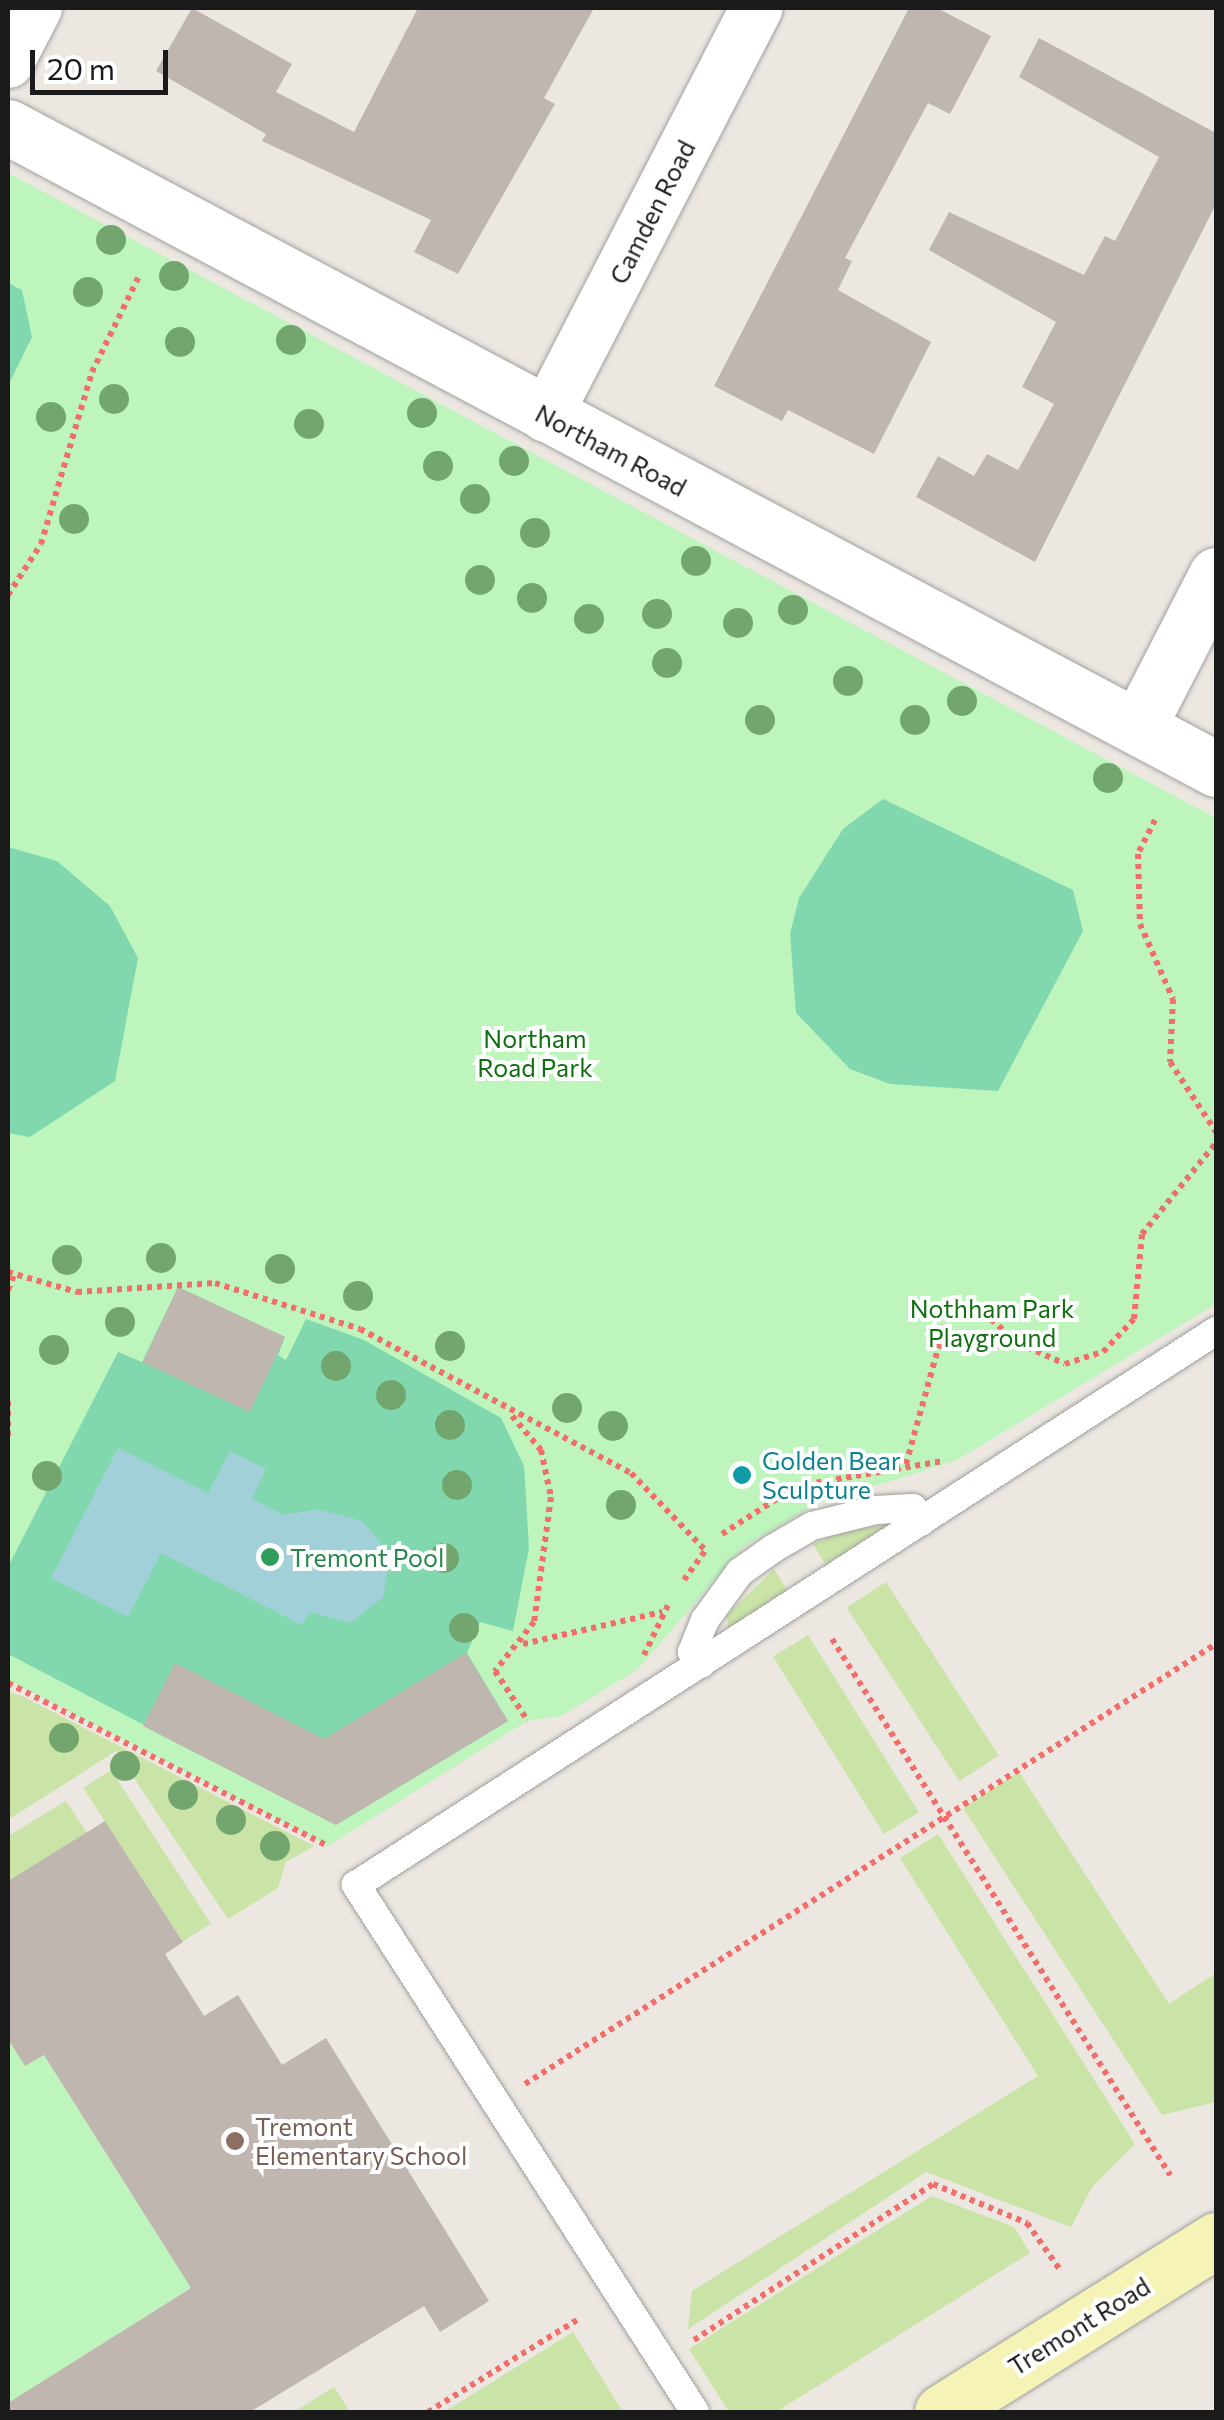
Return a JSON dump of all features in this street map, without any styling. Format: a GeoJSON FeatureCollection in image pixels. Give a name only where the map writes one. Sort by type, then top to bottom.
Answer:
{"type":"FeatureCollection","features":[{"type":"Feature","properties":{"kind":"main road","name":"Tremont Road"},"geometry":{"type":"LineString","coordinates":[[942,2412],[1211,2250]]}},
{"type":"Feature","properties":{"kind":"street"},"geometry":{"type":"LineString","coordinates":[[8,62],[36,8]]}},
{"type":"Feature","properties":{"kind":"street","name":"Camden Road"},"geometry":{"type":"LineString","coordinates":[[546,416],[757,8]]}},
{"type":"Feature","properties":{"kind":"street","name":"Northam Road"},"geometry":{"type":"LineString","coordinates":[[8,127],[1216,769]]}},
{"type":"Feature","properties":{"kind":"street"},"geometry":{"type":"LineString","coordinates":[[1138,727],[1216,575]]}},
{"type":"Feature","properties":{"kind":"lane"},"geometry":{"type":"LineString","coordinates":[[695,2412],[356,1886],[1216,1332]]}},
{"type":"Feature","properties":{"kind":"lane"},"geometry":{"type":"LineString","coordinates":[[700,1664],[692,1652],[705,1620],[740,1572],[774,1548],[812,1526],[876,1510],[912,1508],[921,1522]]}},
{"type":"Feature","properties":{"kind":"path"},"geometry":{"type":"LineString","coordinates":[[8,595],[62,493],[92,372],[138,278]]}},
{"type":"Feature","properties":{"kind":"path"},"geometry":{"type":"LineString","coordinates":[[1155,820],[1138,854],[1140,924],[1173,999],[1170,1062],[1216,1132]]}},
{"type":"Feature","properties":{"kind":"path"},"geometry":{"type":"LineString","coordinates":[[906,1464],[949,1308],[976,1306],[1018,1344],[1065,1364],[1103,1352],[1134,1319],[1142,1234],[1179,1178],[1216,1143]]}},
{"type":"Feature","properties":{"kind":"path"},"geometry":{"type":"LineString","coordinates":[[8,1290],[11,1273],[78,1292],[175,1282],[254,1290],[360,1329],[508,1412],[631,1473],[705,1550]]}},
{"type":"Feature","properties":{"kind":"path"},"geometry":{"type":"LineString","coordinates":[[8,1401],[8,1440]]}},
{"type":"Feature","properties":{"kind":"path"},"geometry":{"type":"LineString","coordinates":[[508,1412],[541,1450],[551,1497],[550,1546],[522,1644],[495,1671],[528,1721]]}},
{"type":"Feature","properties":{"kind":"path"},"geometry":{"type":"LineString","coordinates":[[522,1644],[664,1612]]}},
{"type":"Feature","properties":{"kind":"path"},"geometry":{"type":"LineString","coordinates":[[832,1639],[948,1815],[1170,2174]]}},
{"type":"Feature","properties":{"kind":"path"},"geometry":{"type":"LineString","coordinates":[[496,2103],[1216,1644]]}},
{"type":"Feature","properties":{"kind":"path"},"geometry":{"type":"LineString","coordinates":[[8,1683],[328,1846]]}},
{"type":"Feature","properties":{"kind":"path"},"geometry":{"type":"LineString","coordinates":[[694,2340],[933,2184],[1027,2222],[1060,2271]]}},
{"type":"Feature","properties":{"kind":"path"},"geometry":{"type":"LineString","coordinates":[[428,2412],[576,2320]]}},
{"type":"Feature","properties":{"kind":"green space","name":"Northam Road Park"},"geometry":{"type":"Polygon","coordinates":[[[8,173],[1216,818],[1216,1304],[957,1460],[815,1505],[744,1546],[638,1669],[561,1716],[527,1721],[328,1846],[8,1680],[8,173]]]}},
{"type":"Feature","properties":{"kind":"green space"},"geometry":{"type":"Polygon","coordinates":[[[8,283],[22,290],[32,337],[8,386],[8,283]]]}},
{"type":"Feature","properties":{"kind":"green space"},"geometry":{"type":"Polygon","coordinates":[[[883,799],[1073,890],[1083,931],[998,1091],[890,1084],[850,1069],[796,1013],[790,934],[799,898],[843,829],[883,799]]]}},
{"type":"Feature","properties":{"kind":"green space"},"geometry":{"type":"Polygon","coordinates":[[[8,847],[57,861],[110,906],[138,958],[115,1081],[30,1137],[8,1133],[8,847]]]}},
{"type":"Feature","properties":{"kind":"green space","name":"Tremont Pool"},"geometry":{"type":"Polygon","coordinates":[[[178,1287],[285,1337],[278,1355],[286,1360],[306,1319],[364,1340],[501,1418],[524,1466],[529,1548],[513,1631],[480,1622],[467,1653],[508,1721],[336,1825],[8,1654],[8,1567],[118,1352],[142,1362],[178,1287]]]}},
{"type":"Feature","properties":{"kind":"green space"},"geometry":{"type":"Polygon","coordinates":[[[887,1525],[826,1565],[813,1544],[841,1532],[887,1525]]]}},
{"type":"Feature","properties":{"kind":"green space"},"geometry":{"type":"Polygon","coordinates":[[[774,1569],[787,1590],[728,1629],[727,1615],[774,1569]]]}},
{"type":"Feature","properties":{"kind":"green space"},"geometry":{"type":"Polygon","coordinates":[[[886,1582],[999,1756],[959,1781],[847,1608],[886,1582]]]}},
{"type":"Feature","properties":{"kind":"green space"},"geometry":{"type":"Polygon","coordinates":[[[808,1635],[919,1812],[884,1834],[773,1657],[808,1635]]]}},
{"type":"Feature","properties":{"kind":"green space"},"geometry":{"type":"Polygon","coordinates":[[[8,1691],[314,1846],[286,1862],[278,1888],[228,1919],[116,1751],[8,1820],[8,1691]]]}},
{"type":"Feature","properties":{"kind":"green space"},"geometry":{"type":"Polygon","coordinates":[[[111,1770],[211,1923],[183,1941],[83,1788],[111,1770]]]}},
{"type":"Feature","properties":{"kind":"green space"},"geometry":{"type":"Polygon","coordinates":[[[1019,1772],[1169,2004],[1216,1973],[1216,2102],[1162,2115],[963,1808],[1019,1772]]]}},
{"type":"Feature","properties":{"kind":"green space"},"geometry":{"type":"Polygon","coordinates":[[[66,1801],[87,1833],[8,1881],[8,1836],[66,1801]]]}},
{"type":"Feature","properties":{"kind":"green space"},"geometry":{"type":"Polygon","coordinates":[[[938,1834],[1135,2144],[1092,2187],[1071,2227],[926,2172],[688,2329],[692,2291],[1038,2076],[900,1858],[938,1834]]]}},
{"type":"Feature","properties":{"kind":"green space"},"geometry":{"type":"Polygon","coordinates":[[[8,2039],[25,2066],[44,2055],[172,2258],[208,2277],[8,2403],[8,2039]]]}},
{"type":"Feature","properties":{"kind":"green space"},"geometry":{"type":"Polygon","coordinates":[[[932,2196],[1014,2227],[1030,2253],[776,2412],[729,2412],[689,2349],[932,2196]]]}},
{"type":"Feature","properties":{"kind":"green space"},"geometry":{"type":"Polygon","coordinates":[[[573,2332],[623,2412],[444,2412],[573,2332]]]}},
{"type":"Feature","properties":{"kind":"green space"},"geometry":{"type":"Polygon","coordinates":[[[334,2387],[350,2412],[294,2412],[334,2387]]]}},
{"type":"Feature","properties":{"kind":"water"},"geometry":{"type":"Polygon","coordinates":[[[118,1448],[208,1493],[230,1451],[266,1469],[252,1499],[284,1515],[318,1509],[362,1521],[390,1554],[383,1597],[350,1623],[310,1612],[302,1625],[161,1553],[128,1617],[51,1578],[118,1448]]]}},
{"type":"Feature","properties":{"kind":"building"},"geometry":{"type":"Polygon","coordinates":[[[192,8],[292,64],[276,92],[354,132],[418,8],[594,8],[544,98],[555,104],[458,274],[414,252],[431,220],[262,141],[266,134],[156,71],[192,8]]]}},
{"type":"Feature","properties":{"kind":"building"},"geometry":{"type":"Polygon","coordinates":[[[909,8],[937,8],[991,36],[950,114],[928,103],[845,258],[852,261],[838,290],[931,342],[874,454],[788,410],[782,421],[714,386],[909,8]]]}},
{"type":"Feature","properties":{"kind":"building"},"geometry":{"type":"Polygon","coordinates":[[[1039,38],[1216,133],[1216,204],[1035,562],[916,497],[938,456],[974,476],[987,454],[1018,470],[1054,404],[1022,387],[1056,322],[929,250],[949,212],[1084,275],[1105,236],[1115,241],[1159,157],[1019,77],[1039,38]]]}},
{"type":"Feature","properties":{"kind":"building"},"geometry":{"type":"Polygon","coordinates":[[[178,1287],[285,1337],[250,1412],[143,1362],[178,1287]]]}},
{"type":"Feature","properties":{"kind":"building"},"geometry":{"type":"Polygon","coordinates":[[[466,1653],[508,1721],[336,1825],[143,1726],[175,1663],[324,1739],[466,1653]]]}},
{"type":"Feature","properties":{"kind":"building"},"geometry":{"type":"Polygon","coordinates":[[[105,1821],[183,1942],[165,1954],[204,2016],[238,1995],[282,2065],[326,2038],[489,2301],[440,2332],[424,2306],[250,2412],[8,2412],[8,2403],[191,2288],[44,2055],[25,2066],[8,2039],[8,1881],[105,1821]]]}},
{"type":"Feature","properties":{"kind":"place","name":"Golden Bear Sculpture"},"geometry":{"type":"Point","coordinates":[742,1475]}},
{"type":"Feature","properties":{"kind":"place","name":"Tremont Pool"},"geometry":{"type":"Point","coordinates":[270,1557]}},
{"type":"Feature","properties":{"kind":"place","name":"Tremont Elementary School"},"geometry":{"type":"Point","coordinates":[235,2141]}},
{"type":"Feature","properties":{"kind":"park label","name":"Nothham Park Playground"},"geometry":{"type":"Point","coordinates":[992,1324]}}]}
